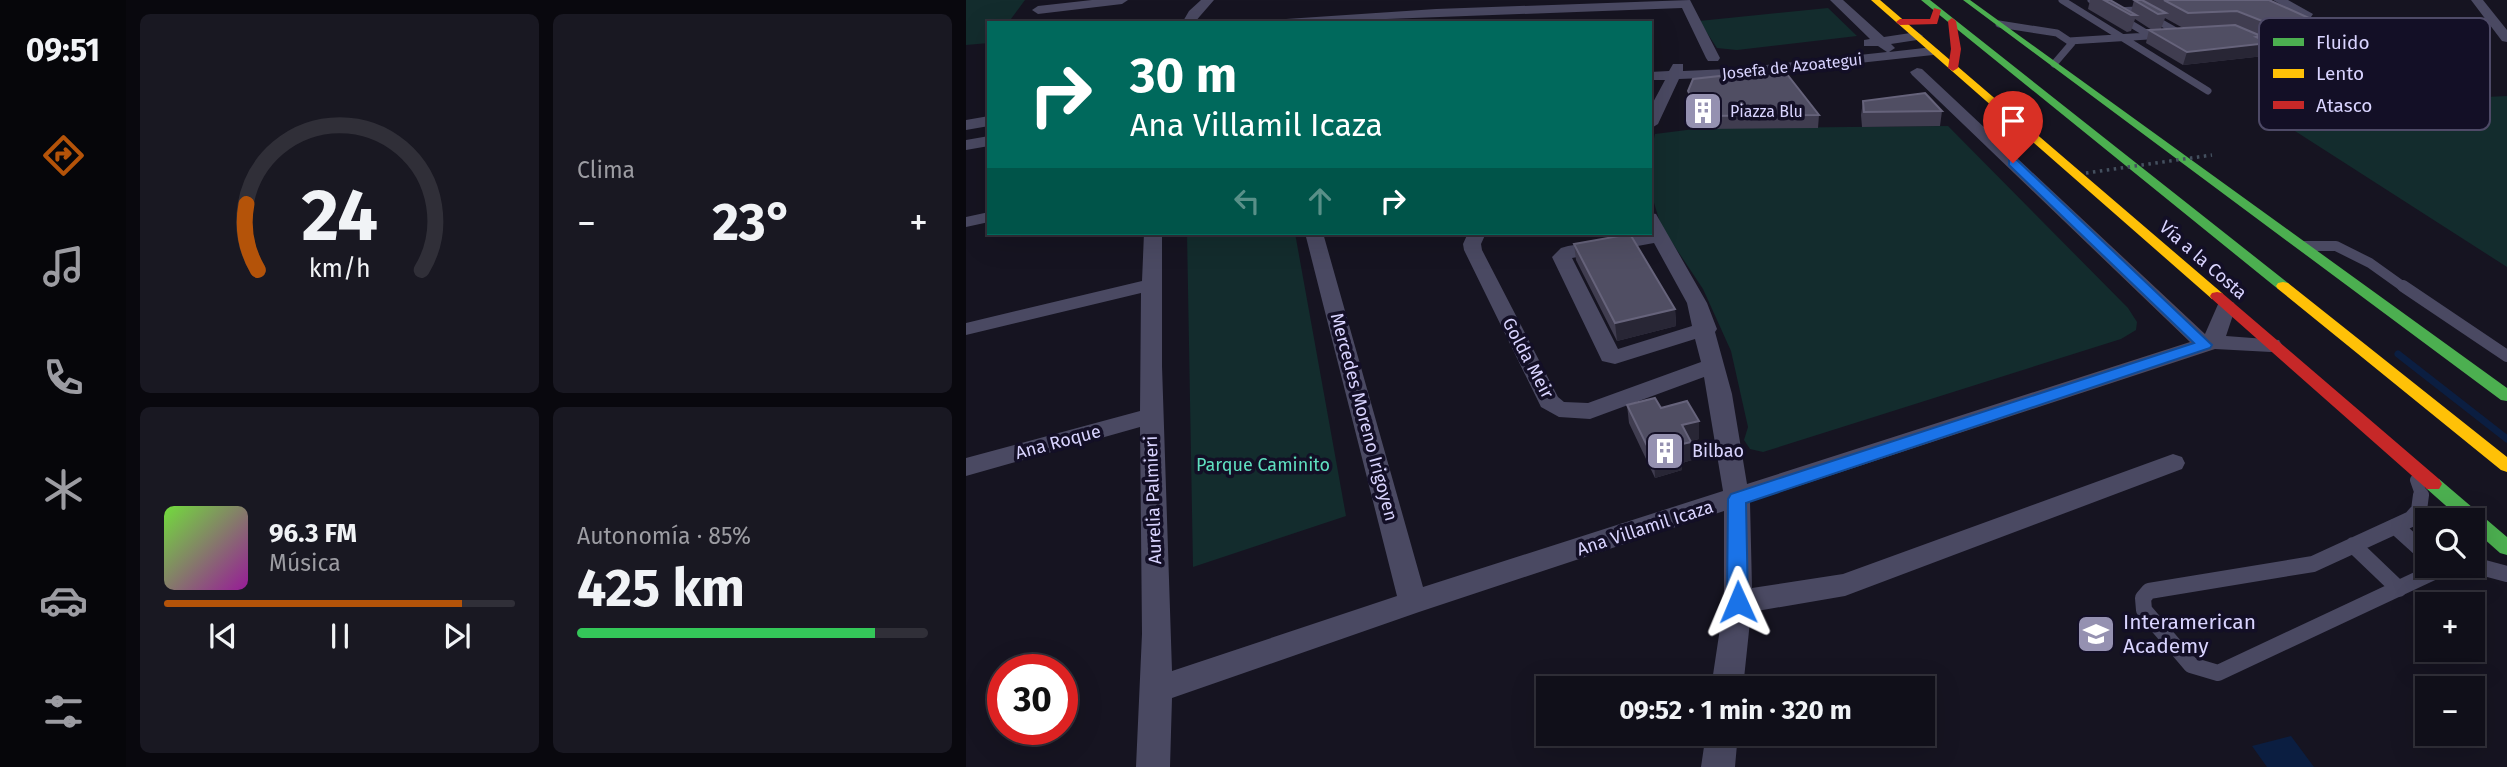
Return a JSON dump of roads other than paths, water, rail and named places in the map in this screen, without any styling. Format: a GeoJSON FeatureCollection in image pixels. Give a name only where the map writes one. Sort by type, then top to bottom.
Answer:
{"type":"FeatureCollection","features":[{"type":"Feature","properties":{"kind":"main road","name":"Vía a la Costa"},"geometry":{"type":"LineString","coordinates":[[1875,0],[2507,548]]}},
{"type":"Feature","properties":{"kind":"main road"},"geometry":{"type":"LineString","coordinates":[[1964,0],[2507,396]]}},
{"type":"Feature","properties":{"kind":"main road","name":"Vía a la Costa"},"geometry":{"type":"LineString","coordinates":[[1932,11],[1952,21],[2507,466]]}},
{"type":"Feature","properties":{"kind":"main road"},"geometry":{"type":"LineString","coordinates":[[1900,22],[1932,11]]}},
{"type":"Feature","properties":{"kind":"main road"},"geometry":{"type":"LineString","coordinates":[[1917,36],[1926,33],[1932,11]]}},
{"type":"Feature","properties":{"kind":"main road"},"geometry":{"type":"LineString","coordinates":[[1952,21],[1956,49],[1953,68]]}},
{"type":"Feature","properties":{"kind":"street"},"geometry":{"type":"LineString","coordinates":[[1029,21],[1041,5],[1122,0]]}},
{"type":"Feature","properties":{"kind":"street"},"geometry":{"type":"LineString","coordinates":[[1189,21],[1208,0]]}},
{"type":"Feature","properties":{"kind":"street"},"geometry":{"type":"LineString","coordinates":[[1836,0],[1896,55]]}},
{"type":"Feature","properties":{"kind":"street"},"geometry":{"type":"LineString","coordinates":[[2280,0],[2307,14]]}},
{"type":"Feature","properties":{"kind":"street"},"geometry":{"type":"LineString","coordinates":[[2477,0],[2507,38]]}},
{"type":"Feature","properties":{"kind":"street"},"geometry":{"type":"LineString","coordinates":[[1313,21],[1460,10],[1686,2],[1726,57],[1746,63],[1748,71]]}},
{"type":"Feature","properties":{"kind":"street","name":"Josefa de Azoategui"},"geometry":{"type":"LineString","coordinates":[[1852,45],[1917,36]]}},
{"type":"Feature","properties":{"kind":"street"},"geometry":{"type":"LineString","coordinates":[[1783,68],[1789,56],[1831,47],[1847,54],[1845,61]]}},
{"type":"Feature","properties":{"kind":"street","name":"Josefa de Azoategui"},"geometry":{"type":"LineString","coordinates":[[1652,64],[1677,69],[1748,71],[1933,51]]}},
{"type":"Feature","properties":{"kind":"street","name":"Josefa de Azoategui"},"geometry":{"type":"LineString","coordinates":[[1652,75],[1726,57]]}},
{"type":"Feature","properties":{"kind":"street"},"geometry":{"type":"LineString","coordinates":[[1652,119],[1677,69]]}},
{"type":"Feature","properties":{"kind":"street"},"geometry":{"type":"LineString","coordinates":[[1917,72],[2209,343],[2226,306]]}},
{"type":"Feature","properties":{"kind":"street"},"geometry":{"type":"LineString","coordinates":[[966,125],[987,121]]}},
{"type":"Feature","properties":{"kind":"street"},"geometry":{"type":"LineString","coordinates":[[966,131],[987,127]]}},
{"type":"Feature","properties":{"kind":"street"},"geometry":{"type":"LineString","coordinates":[[966,139],[987,135]]}},
{"type":"Feature","properties":{"kind":"street"},"geometry":{"type":"LineString","coordinates":[[966,145],[987,141]]}},
{"type":"Feature","properties":{"kind":"street"},"geometry":{"type":"LineString","coordinates":[[966,222],[987,217]]}},
{"type":"Feature","properties":{"kind":"street"},"geometry":{"type":"LineString","coordinates":[[1655,227],[1697,303],[1706,329],[1737,499],[1738,602],[1729,676]]}},
{"type":"Feature","properties":{"kind":"street","name":"Aurelia Palmieri"},"geometry":{"type":"LineString","coordinates":[[1153,235],[1150,416],[1158,689],[1153,767]]}},
{"type":"Feature","properties":{"kind":"street","name":"Mercedes Moreno Irigoyen"},"geometry":{"type":"LineString","coordinates":[[1315,235],[1413,602]]}},
{"type":"Feature","properties":{"kind":"street","name":"Golda Meir"},"geometry":{"type":"LineString","coordinates":[[1476,235],[1472,244],[1473,250],[1549,402],[1559,409],[1590,411],[1714,365]]}},
{"type":"Feature","properties":{"kind":"street"},"geometry":{"type":"LineString","coordinates":[[1627,235],[1568,252],[1562,257],[1610,356],[1615,357],[1706,329]]}},
{"type":"Feature","properties":{"kind":"street"},"geometry":{"type":"LineString","coordinates":[[966,329],[1150,285]]}},
{"type":"Feature","properties":{"kind":"street","name":"Ana Villamil Icaza"},"geometry":{"type":"LineString","coordinates":[[1158,689],[1413,602],[1737,499],[2209,343],[2271,345]]}},
{"type":"Feature","properties":{"kind":"street","name":"Ana Roque"},"geometry":{"type":"LineString","coordinates":[[966,467],[1150,416]]}},
{"type":"Feature","properties":{"kind":"street"},"geometry":{"type":"LineString","coordinates":[[1738,602],[1845,585],[2173,463]]}},
{"type":"Feature","properties":{"kind":"street"},"geometry":{"type":"LineString","coordinates":[[1718,767],[1720,746]]}},
{"type":"Feature","properties":{"kind":"lane"},"geometry":{"type":"LineString","coordinates":[[2064,1],[2092,0],[2151,36]]}},
{"type":"Feature","properties":{"kind":"lane"},"geometry":{"type":"LineString","coordinates":[[2064,1],[2208,91]]}},
{"type":"Feature","properties":{"kind":"lane"},"geometry":{"type":"LineString","coordinates":[[2109,11],[2139,10],[2181,34]]}},
{"type":"Feature","properties":{"kind":"lane"},"geometry":{"type":"LineString","coordinates":[[1995,23],[2060,35],[2110,30]]}},
{"type":"Feature","properties":{"kind":"lane"},"geometry":{"type":"LineString","coordinates":[[2069,41],[2190,34]]}},
{"type":"Feature","properties":{"kind":"lane"},"geometry":{"type":"LineString","coordinates":[[2054,64],[2072,43],[2060,35]]}},
{"type":"Feature","properties":{"kind":"lane"},"geometry":{"type":"LineString","coordinates":[[2246,38],[2259,44]]}},
{"type":"Feature","properties":{"kind":"lane"},"geometry":{"type":"LineString","coordinates":[[2304,246],[2327,244],[2350,251],[2507,356]]}},
{"type":"Feature","properties":{"kind":"lane"},"geometry":{"type":"LineString","coordinates":[[2408,462],[2421,491],[2423,506],[2417,516],[2313,564],[2149,592],[2143,598],[2144,610],[2191,665],[2218,673],[2419,578]]}},
{"type":"Feature","properties":{"kind":"lane"},"geometry":{"type":"LineString","coordinates":[[2396,527],[2415,544]]}},
{"type":"Feature","properties":{"kind":"lane"},"geometry":{"type":"LineString","coordinates":[[2353,545],[2399,589]]}},
{"type":"Feature","properties":{"kind":"lane"},"geometry":{"type":"LineString","coordinates":[[2485,568],[2507,574]]}},
{"type":"Feature","properties":{"kind":"water"},"geometry":{"type":"Polygon","coordinates":[[[2291,736],[2314,767],[2267,767],[2252,746],[2291,736]]]}},
{"type":"Feature","properties":{"kind":"waterway"},"geometry":{"type":"LineString","coordinates":[[2398,354],[2507,439]]}},
{"type":"Feature","properties":{"kind":"place","name":"Piazza Blu"},"geometry":{"type":"Point","coordinates":[1703,111]}},
{"type":"Feature","properties":{"kind":"place","name":"Bilbao"},"geometry":{"type":"Point","coordinates":[1665,451]}},
{"type":"Feature","properties":{"kind":"place","name":"Interamerican Academy"},"geometry":{"type":"Point","coordinates":[2096,634]}},
{"type":"Feature","properties":{"kind":"park label","name":"Parque Caminito"},"geometry":{"type":"Point","coordinates":[1263,465]}}]}
